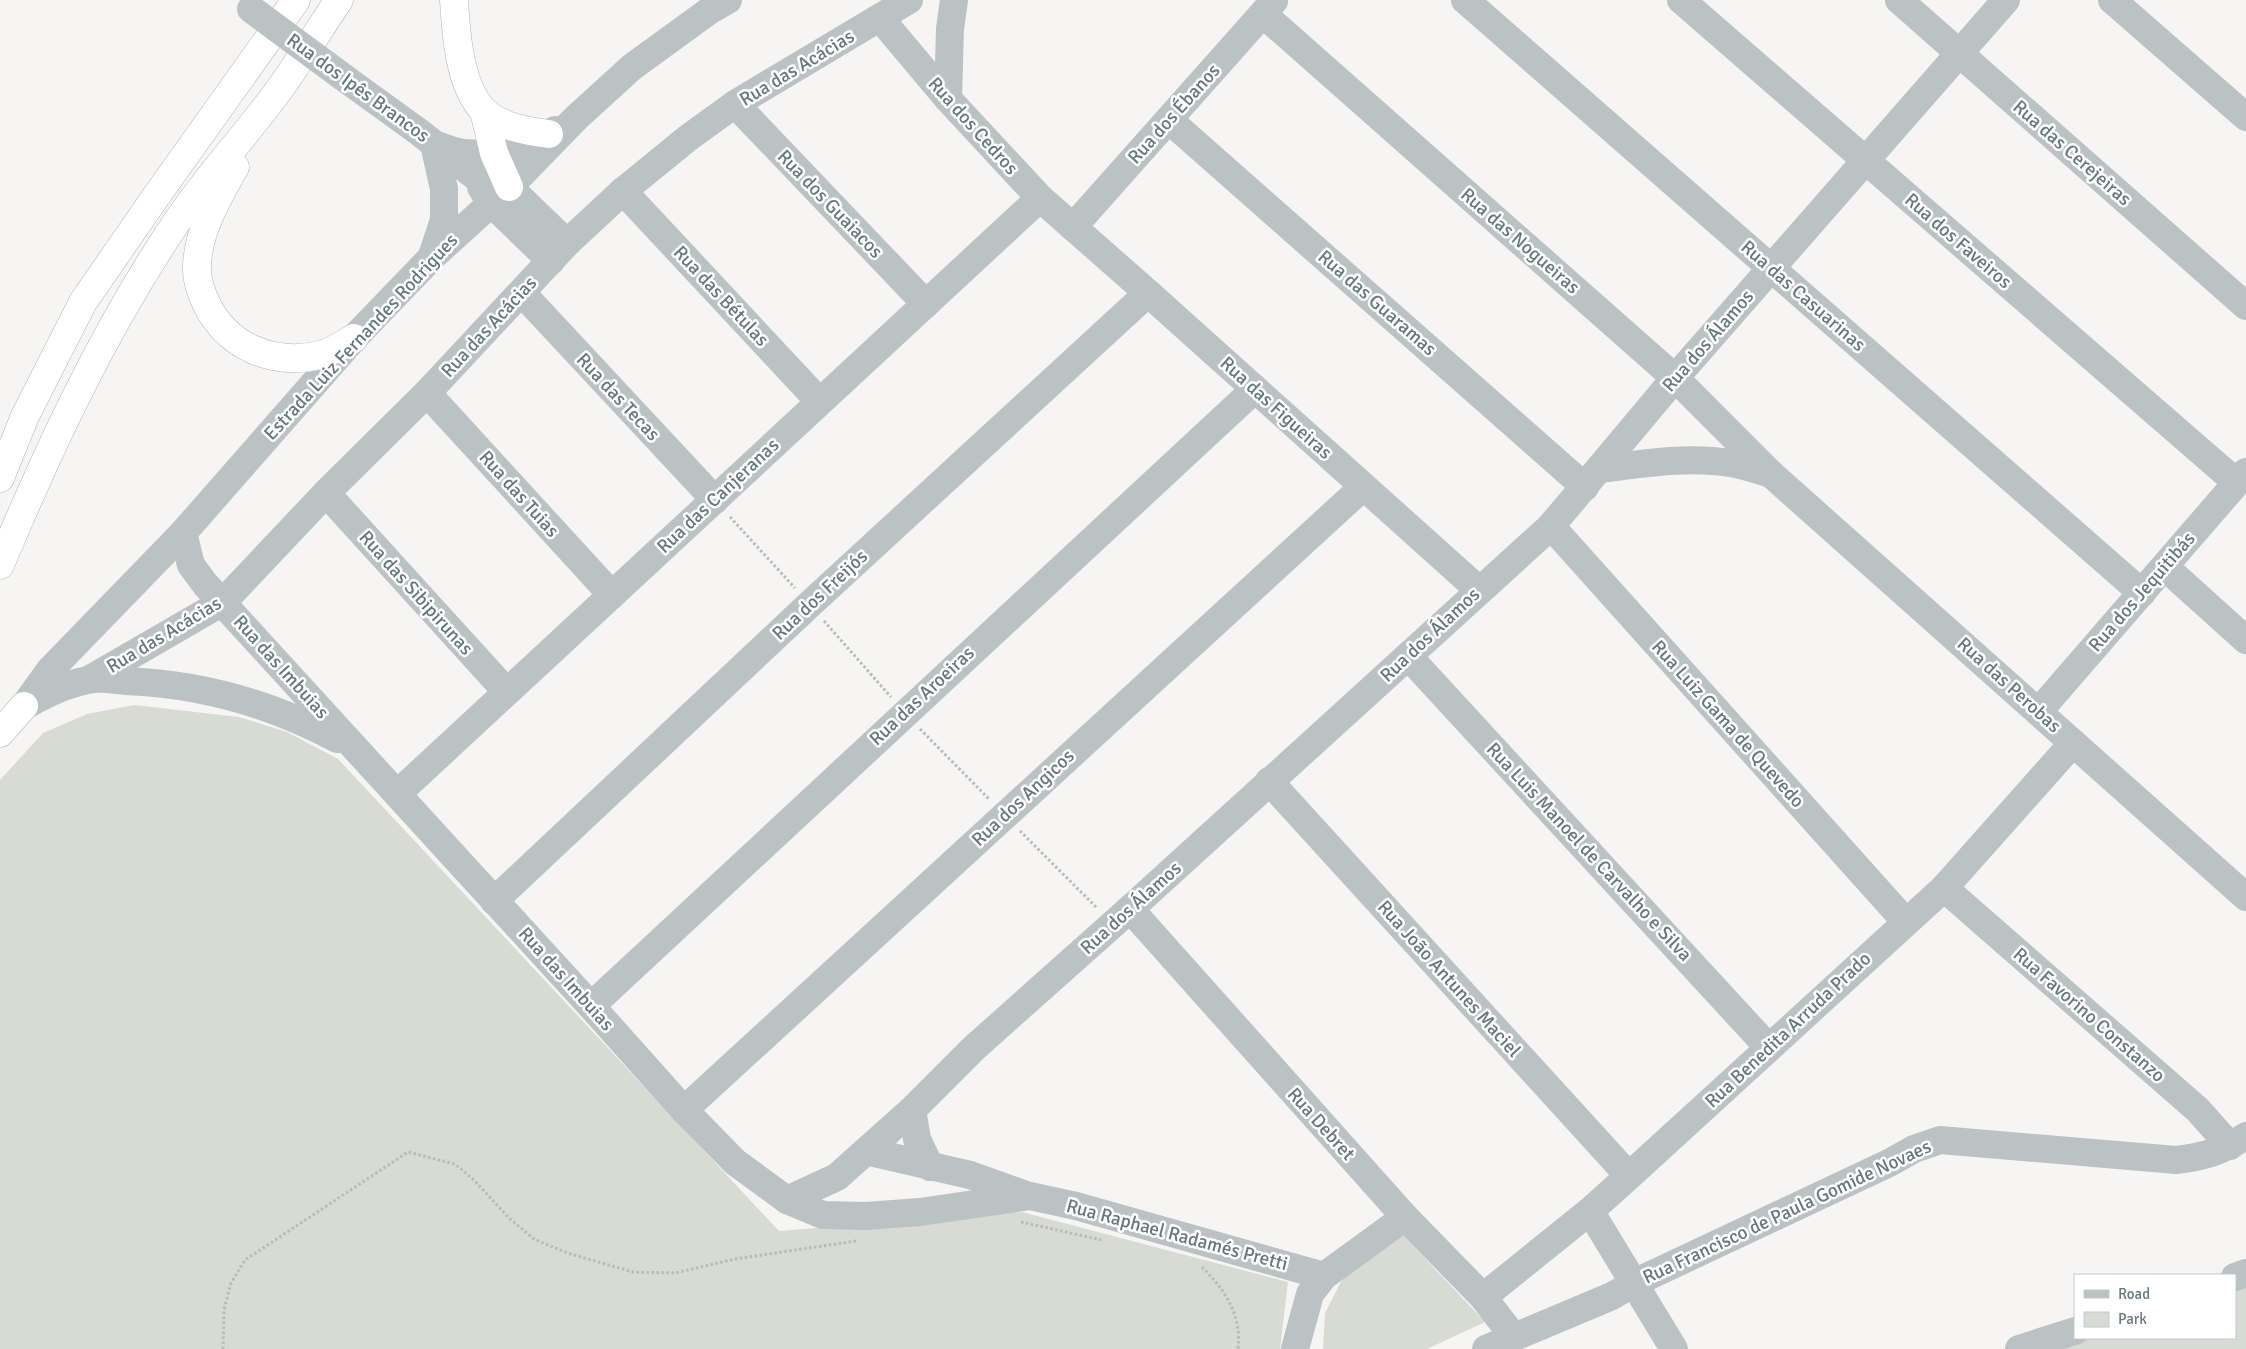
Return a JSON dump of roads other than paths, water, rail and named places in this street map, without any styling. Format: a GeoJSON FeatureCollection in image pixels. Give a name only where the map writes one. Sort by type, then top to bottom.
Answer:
{"type":"FeatureCollection","features":[{"type":"Feature","properties":{"kind":"highway"},"geometry":{"type":"LineString","coordinates":[[0,478],[25,416],[83,302],[162,187],[296,0]]}},
{"type":"Feature","properties":{"kind":"highway"},"geometry":{"type":"LineString","coordinates":[[339,0],[275,95],[224,186],[208,220],[199,246],[196,268],[202,293],[212,315],[225,332],[245,348],[270,357],[299,358],[322,355],[354,338]]}},
{"type":"Feature","properties":{"kind":"highway"},"geometry":{"type":"LineString","coordinates":[[454,0],[456,30],[465,75],[473,96],[484,111],[501,122],[518,129],[549,134]]}},
{"type":"Feature","properties":{"kind":"highway"},"geometry":{"type":"LineString","coordinates":[[0,565],[40,468],[114,321],[172,228],[237,141],[275,95]]}},
{"type":"Feature","properties":{"kind":"highway"},"geometry":{"type":"LineString","coordinates":[[484,111],[494,153],[499,195]]}},
{"type":"Feature","properties":{"kind":"highway"},"geometry":{"type":"LineString","coordinates":[[0,733],[24,706]]}},
{"type":"Feature","properties":{"kind":"street","name":"Estrada Luiz Fernandes Rodrigues"},"geometry":{"type":"LineString","coordinates":[[24,706],[50,670],[182,533],[354,338],[432,257],[499,195],[576,118],[632,67],[709,11],[728,0]]}},
{"type":"Feature","properties":{"kind":"street","name":"Rua das Acácias"},"geometry":{"type":"LineString","coordinates":[[90,679],[223,602],[326,493],[427,393],[559,252],[623,191],[688,138],[735,104],[909,0]]}},
{"type":"Feature","properties":{"kind":"street"},"geometry":{"type":"LineString","coordinates":[[948,99],[950,29],[954,0]]}},
{"type":"Feature","properties":{"kind":"street","name":"Rua das Casuarinas"},"geometry":{"type":"LineString","coordinates":[[1465,0],[2142,593]]}},
{"type":"Feature","properties":{"kind":"street","name":"Rua dos Faveiros"},"geometry":{"type":"LineString","coordinates":[[1681,0],[1866,160],[2241,477]]}},
{"type":"Feature","properties":{"kind":"street","name":"Rua das Cerejeiras"},"geometry":{"type":"LineString","coordinates":[[1899,0],[2246,306]]}},
{"type":"Feature","properties":{"kind":"street","name":"Rua dos Álamos"},"geometry":{"type":"LineString","coordinates":[[787,1200],[837,1176],[866,1151],[912,1110],[974,1048],[1130,909],[1478,590],[1551,526],[1675,378],[1961,54],[2006,0]]}},
{"type":"Feature","properties":{"kind":"street"},"geometry":{"type":"LineString","coordinates":[[2112,0],[2246,117]]}},
{"type":"Feature","properties":{"kind":"street","name":"Rua dos Ipês Brancos"},"geometry":{"type":"LineString","coordinates":[[246,5],[434,144],[499,195],[559,252]]}},
{"type":"Feature","properties":{"kind":"street","name":"Rua dos Ébanos"},"geometry":{"type":"LineString","coordinates":[[1073,227],[1269,7]]}},
{"type":"Feature","properties":{"kind":"street","name":"Rua das Nogueiras"},"geometry":{"type":"LineString","coordinates":[[1269,7],[1675,378],[1771,474]]}},
{"type":"Feature","properties":{"kind":"street","name":"Rua dos Cedros"},"geometry":{"type":"LineString","coordinates":[[880,18],[948,99],[1040,198],[1073,227]]}},
{"type":"Feature","properties":{"kind":"street","name":"Rua dos Guaiacos"},"geometry":{"type":"LineString","coordinates":[[735,104],[926,304]]}},
{"type":"Feature","properties":{"kind":"street"},"geometry":{"type":"LineString","coordinates":[[434,144],[462,153],[494,153],[513,149],[549,134],[576,118]]}},
{"type":"Feature","properties":{"kind":"street","name":"Rua das Guaramas"},"geometry":{"type":"LineString","coordinates":[[1169,120],[1592,478]]}},
{"type":"Feature","properties":{"kind":"street"},"geometry":{"type":"LineString","coordinates":[[432,257],[444,220],[444,189],[434,144]]}},
{"type":"Feature","properties":{"kind":"street","name":"Rua das Bétulas"},"geometry":{"type":"LineString","coordinates":[[623,191],[819,401]]}},
{"type":"Feature","properties":{"kind":"street","name":"Rua das Canjeranas"},"geometry":{"type":"LineString","coordinates":[[397,794],[1040,198]]}},
{"type":"Feature","properties":{"kind":"street","name":"Rua das Figueiras"},"geometry":{"type":"LineString","coordinates":[[1073,227],[1478,590]]}},
{"type":"Feature","properties":{"kind":"street","name":"Rua das Tecas"},"geometry":{"type":"LineString","coordinates":[[522,293],[715,500]]}},
{"type":"Feature","properties":{"kind":"street","name":"Rua dos Freijós"},"geometry":{"type":"LineString","coordinates":[[494,901],[817,597],[1148,293]]}},
{"type":"Feature","properties":{"kind":"street","name":"Rua das Aroeiras"},"geometry":{"type":"LineString","coordinates":[[591,1006],[1255,389]]}},
{"type":"Feature","properties":{"kind":"street","name":"Rua das Tuias"},"geometry":{"type":"LineString","coordinates":[[427,393],[612,595]]}},
{"type":"Feature","properties":{"kind":"street"},"geometry":{"type":"LineString","coordinates":[[1592,478],[1653,462],[1702,461],[1730,463],[1771,474]]}},
{"type":"Feature","properties":{"kind":"street","name":"Rua das Perobas"},"geometry":{"type":"LineString","coordinates":[[1771,474],[2246,897]]}},
{"type":"Feature","properties":{"kind":"street","name":"Rua dos Jequitibás"},"geometry":{"type":"LineString","coordinates":[[2039,712],[2241,477]]}},
{"type":"Feature","properties":{"kind":"street","name":"Rua dos Angicos"},"geometry":{"type":"LineString","coordinates":[[684,1110],[1363,487]]}},
{"type":"Feature","properties":{"kind":"street","name":"Rua das Sibipirunas"},"geometry":{"type":"LineString","coordinates":[[326,493],[506,692]]}},
{"type":"Feature","properties":{"kind":"street","name":"Rua Luiz Gama de Quevedo"},"geometry":{"type":"LineString","coordinates":[[1551,526],[1906,922]]}},
{"type":"Feature","properties":{"kind":"street","name":"Rua das Imbuias"},"geometry":{"type":"LineString","coordinates":[[182,533],[191,565],[206,584],[354,748],[684,1110],[735,1162],[787,1200]]}},
{"type":"Feature","properties":{"kind":"street"},"geometry":{"type":"LineString","coordinates":[[2164,567],[2246,640]]}},
{"type":"Feature","properties":{"kind":"street","name":"Rua Luis Manoel de Carvalho e Silva"},"geometry":{"type":"LineString","coordinates":[[1408,656],[1768,1048]]}},
{"type":"Feature","properties":{"kind":"street","name":"Rua das Imbuias"},"geometry":{"type":"LineString","coordinates":[[24,706],[58,689],[90,679],[160,682],[261,705],[307,723],[354,748]]}},
{"type":"Feature","properties":{"kind":"street","name":"Rua Benedita Arruda Prado"},"geometry":{"type":"LineString","coordinates":[[1483,1297],[1590,1211],[1630,1176],[1944,888],[2074,743]]}},
{"type":"Feature","properties":{"kind":"street","name":"Rua João Antunes Maciel"},"geometry":{"type":"LineString","coordinates":[[1270,781],[1630,1176]]}},
{"type":"Feature","properties":{"kind":"street","name":"Rua Favorino Constanzo"},"geometry":{"type":"LineString","coordinates":[[1944,888],[2198,1110],[2238,1141]]}},
{"type":"Feature","properties":{"kind":"street","name":"Rua Debret"},"geometry":{"type":"LineString","coordinates":[[1130,909],[1405,1218],[1483,1297],[1513,1336]]}},
{"type":"Feature","properties":{"kind":"street"},"geometry":{"type":"LineString","coordinates":[[912,1110],[917,1139],[930,1167]]}},
{"type":"Feature","properties":{"kind":"street","name":"Rua Francisco de Paula Gomide Novaes"},"geometry":{"type":"LineString","coordinates":[[1486,1349],[1513,1336],[1612,1296],[1634,1283],[1889,1163],[1914,1148],[1940,1140],[2176,1160],[2204,1157],[2238,1141]]}},
{"type":"Feature","properties":{"kind":"street","name":"Rua Raphael Radamés Pretti"},"geometry":{"type":"LineString","coordinates":[[866,1151],[970,1175],[1030,1196],[1076,1206],[1324,1276]]}},
{"type":"Feature","properties":{"kind":"street","name":"Rua Raphael Radamés Pretti"},"geometry":{"type":"LineString","coordinates":[[787,1200],[822,1215],[866,1216],[920,1212],[1030,1196]]}},
{"type":"Feature","properties":{"kind":"street"},"geometry":{"type":"LineString","coordinates":[[1590,1211],[1674,1349]]}},
{"type":"Feature","properties":{"kind":"street"},"geometry":{"type":"LineString","coordinates":[[1295,1349],[1310,1294],[1324,1276],[1405,1218]]}},
{"type":"Feature","properties":{"kind":"street"},"geometry":{"type":"LineString","coordinates":[[2020,1349],[2074,1331]]}}]}
